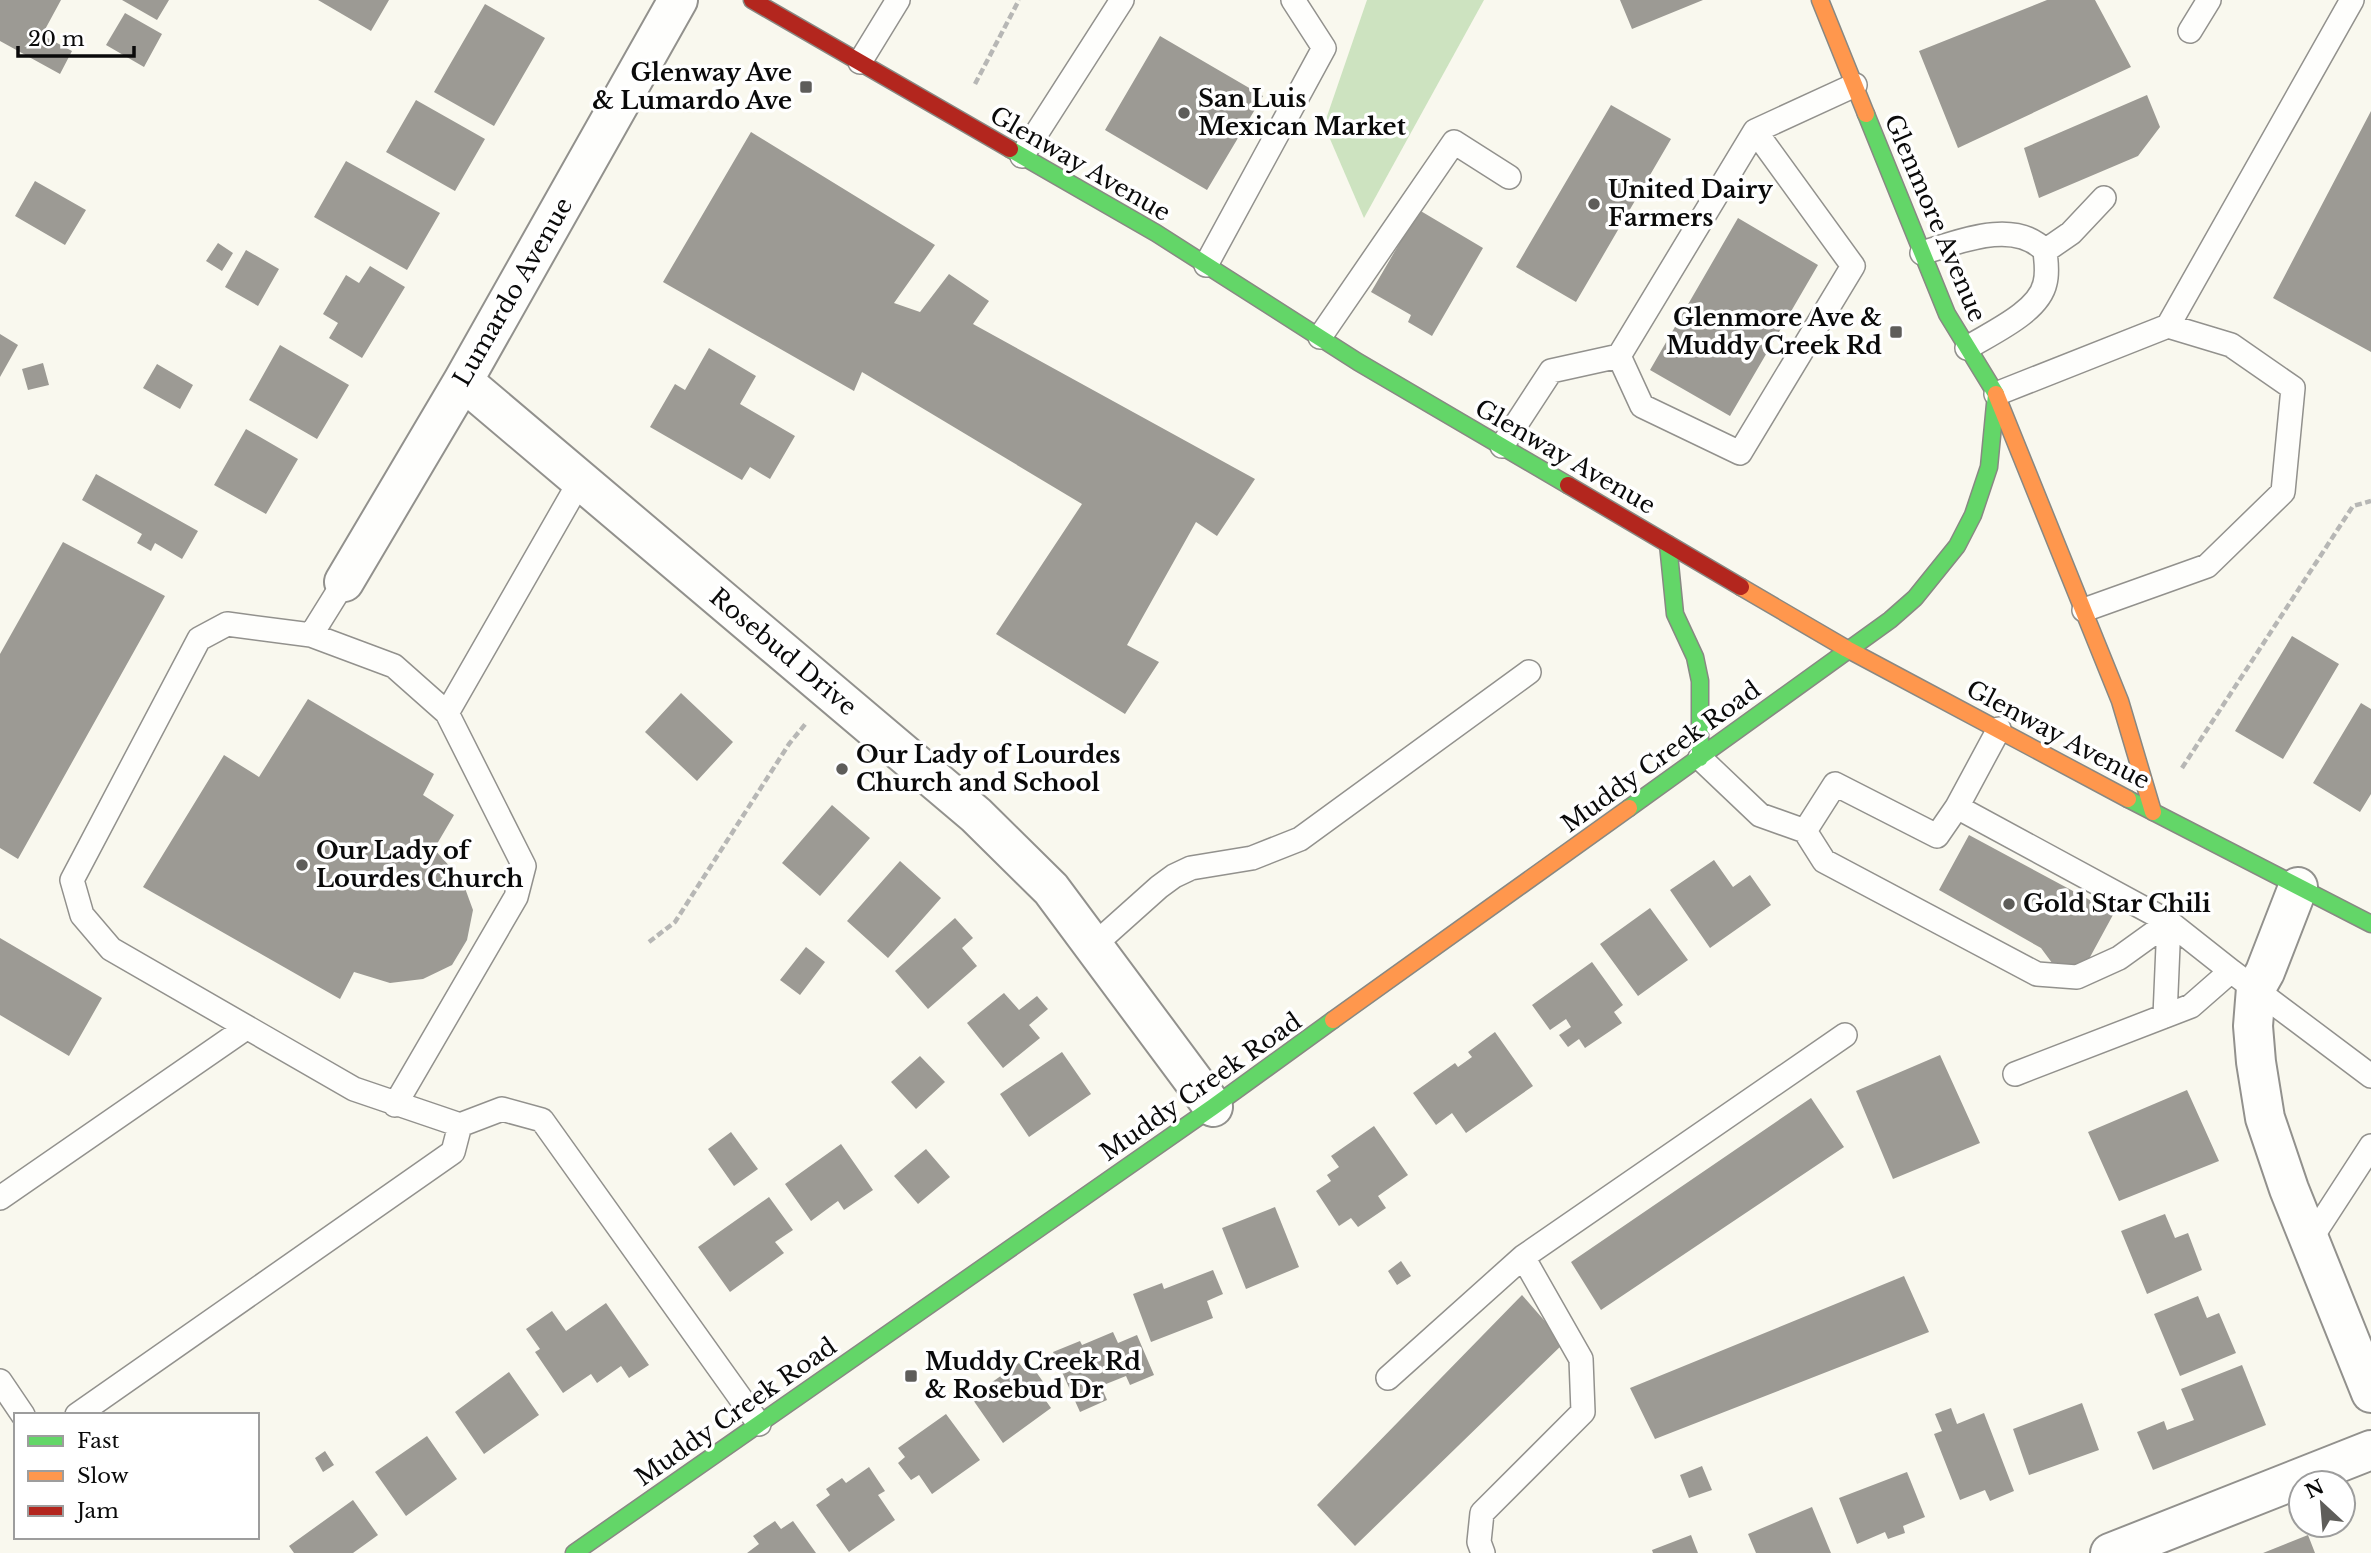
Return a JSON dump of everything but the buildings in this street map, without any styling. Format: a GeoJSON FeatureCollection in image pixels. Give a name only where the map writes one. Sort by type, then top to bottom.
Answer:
{"type":"FeatureCollection","features":[{"type":"Feature","properties":{"kind":"main road","name":"Glenway Avenue"},"geometry":{"type":"LineString","coordinates":[[752,0],[786,8],[860,62],[1156,233],[1320,337],[1847,649],[2371,923]]}},
{"type":"Feature","properties":{"kind":"main road","name":"Glenmore Avenue"},"geometry":{"type":"LineString","coordinates":[[1820,0],[1947,314],[1996,394],[2120,701],[2153,811]]}},
{"type":"Feature","properties":{"kind":"main road"},"geometry":{"type":"LineString","coordinates":[[1847,649],[1890,620],[1915,598],[1957,547],[1973,514],[1989,467],[1996,394]]}},
{"type":"Feature","properties":{"kind":"main road"},"geometry":{"type":"LineString","coordinates":[[1668,544],[1675,614],[1695,657],[1700,681],[1700,758]]}},
{"type":"Feature","properties":{"kind":"main road","name":"Muddy Creek Road"},"geometry":{"type":"LineString","coordinates":[[574,1553],[1213,1108],[1847,649]]}},
{"type":"Feature","properties":{"kind":"street","name":"Lumardo Avenue"},"geometry":{"type":"LineString","coordinates":[[344,582],[463,381],[678,0]]}},
{"type":"Feature","properties":{"kind":"street","name":"Rosebud Drive"},"geometry":{"type":"LineString","coordinates":[[463,381],[976,816],[1051,889],[1213,1108]]}},
{"type":"Feature","properties":{"kind":"street"},"geometry":{"type":"LineString","coordinates":[[2298,887],[2244,980],[2265,1118],[2289,1189],[2371,1393]]}},
{"type":"Feature","properties":{"kind":"street"},"geometry":{"type":"LineString","coordinates":[[2110,1553],[2371,1450]]}},
{"type":"Feature","properties":{"kind":"lane"},"geometry":{"type":"LineString","coordinates":[[860,62],[898,0]]}},
{"type":"Feature","properties":{"kind":"lane"},"geometry":{"type":"LineString","coordinates":[[1021,156],[1122,0]]}},
{"type":"Feature","properties":{"kind":"lane"},"geometry":{"type":"LineString","coordinates":[[1206,265],[1324,48],[1293,0]]}},
{"type":"Feature","properties":{"kind":"lane"},"geometry":{"type":"LineString","coordinates":[[2190,31],[2209,0]]}},
{"type":"Feature","properties":{"kind":"lane"},"geometry":{"type":"LineString","coordinates":[[2168,326],[2352,0]]}},
{"type":"Feature","properties":{"kind":"lane"},"geometry":{"type":"LineString","coordinates":[[1502,446],[1551,371],[1619,356],[1755,131],[1855,85]]}},
{"type":"Feature","properties":{"kind":"lane"},"geometry":{"type":"LineString","coordinates":[[1619,356],[1642,406],[1740,453],[1853,266],[1755,131]]}},
{"type":"Feature","properties":{"kind":"lane"},"geometry":{"type":"LineString","coordinates":[[1320,337],[1454,142],[1509,177]]}},
{"type":"Feature","properties":{"kind":"lane"},"geometry":{"type":"LineString","coordinates":[[2045,251],[2071,233],[2104,198]]}},
{"type":"Feature","properties":{"kind":"lane"},"geometry":{"type":"LineString","coordinates":[[1922,253],[1976,236],[2006,234],[2025,235],[2035,240],[2045,251],[2046,277],[2039,299],[2018,317],[1967,348]]}},
{"type":"Feature","properties":{"kind":"lane"},"geometry":{"type":"LineString","coordinates":[[1996,394],[2168,326],[2231,345],[2293,388],[2283,492],[2207,566],[2084,610]]}},
{"type":"Feature","properties":{"kind":"lane"},"geometry":{"type":"LineString","coordinates":[[447,713],[580,481]]}},
{"type":"Feature","properties":{"kind":"lane"},"geometry":{"type":"LineString","coordinates":[[311,635],[344,582]]}},
{"type":"Feature","properties":{"kind":"lane"},"geometry":{"type":"LineString","coordinates":[[395,1105],[516,897],[524,866],[447,713],[394,666],[311,635],[227,624],[199,639],[72,880],[82,915],[111,948],[354,1089],[395,1105],[460,1125],[502,1109],[542,1120],[759,1424]]}},
{"type":"Feature","properties":{"kind":"lane"},"geometry":{"type":"LineString","coordinates":[[1093,946],[1174,876],[1191,868],[1252,858],[1300,839],[1529,672]]}},
{"type":"Feature","properties":{"kind":"lane"},"geometry":{"type":"LineString","coordinates":[[1805,831],[1835,784],[1937,836],[1957,807],[1999,729]]}},
{"type":"Feature","properties":{"kind":"lane"},"geometry":{"type":"LineString","coordinates":[[1700,758],[1760,815],[1805,831],[1824,861],[2037,974],[2077,977],[2119,958],[2169,922]]}},
{"type":"Feature","properties":{"kind":"lane"},"geometry":{"type":"LineString","coordinates":[[1957,807],[2169,922],[2371,1076]]}},
{"type":"Feature","properties":{"kind":"lane"},"geometry":{"type":"LineString","coordinates":[[2165,1016],[2169,922]]}},
{"type":"Feature","properties":{"kind":"lane"},"geometry":{"type":"LineString","coordinates":[[2015,1074],[2190,1006],[2244,980]]}},
{"type":"Feature","properties":{"kind":"lane"},"geometry":{"type":"LineString","coordinates":[[0,1198],[246,1028]]}},
{"type":"Feature","properties":{"kind":"lane"},"geometry":{"type":"LineString","coordinates":[[1388,1378],[1523,1258],[1845,1035]]}},
{"type":"Feature","properties":{"kind":"lane"},"geometry":{"type":"LineString","coordinates":[[80,1413],[453,1152],[460,1125]]}},
{"type":"Feature","properties":{"kind":"lane"},"geometry":{"type":"LineString","coordinates":[[2310,1241],[2371,1146]]}},
{"type":"Feature","properties":{"kind":"lane"},"geometry":{"type":"LineString","coordinates":[[1483,1553],[1479,1542],[1482,1513],[1583,1412],[1581,1359],[1523,1258]]}},
{"type":"Feature","properties":{"kind":"lane"},"geometry":{"type":"LineString","coordinates":[[0,1381],[22,1413]]}},
{"type":"Feature","properties":{"kind":"path"},"geometry":{"type":"LineString","coordinates":[[956,119],[1019,0]]}},
{"type":"Feature","properties":{"kind":"path"},"geometry":{"type":"LineString","coordinates":[[2153,811],[2353,506],[2371,501]]}},
{"type":"Feature","properties":{"kind":"path"},"geometry":{"type":"LineString","coordinates":[[649,942],[675,922],[789,744],[832,693]]}},
{"type":"Feature","properties":{"kind":"green space"},"geometry":{"type":"Polygon","coordinates":[[[1367,0],[1484,0],[1364,218],[1324,125],[1367,0]]]}},
{"type":"Feature","properties":{"kind":"traffic: fast"},"geometry":{"type":"LineString","coordinates":[[1629,808],[1890,620],[1915,598],[1957,546],[1973,515],[1989,467],[1996,394],[1947,314],[1866,114]]}},
{"type":"Feature","properties":{"kind":"traffic: fast"},"geometry":{"type":"LineString","coordinates":[[1010,149],[1156,233],[1358,362],[1568,485]]}},
{"type":"Feature","properties":{"kind":"traffic: fast"},"geometry":{"type":"LineString","coordinates":[[1668,544],[1675,614],[1695,657],[1700,681],[1700,758]]}},
{"type":"Feature","properties":{"kind":"traffic: fast"},"geometry":{"type":"LineString","coordinates":[[2128,799],[2371,924]]}},
{"type":"Feature","properties":{"kind":"traffic: fast"},"geometry":{"type":"LineString","coordinates":[[574,1553],[1213,1107],[1333,1020]]}},
{"type":"Feature","properties":{"kind":"traffic: slow"},"geometry":{"type":"LineString","coordinates":[[1820,0],[1866,114]]}},
{"type":"Feature","properties":{"kind":"traffic: slow"},"geometry":{"type":"LineString","coordinates":[[1996,394],[2120,701],[2153,812]]}},
{"type":"Feature","properties":{"kind":"traffic: slow"},"geometry":{"type":"LineString","coordinates":[[1741,587],[1847,649],[2128,799]]}},
{"type":"Feature","properties":{"kind":"traffic: slow"},"geometry":{"type":"LineString","coordinates":[[1333,1020],[1629,808]]}},
{"type":"Feature","properties":{"kind":"traffic: jam"},"geometry":{"type":"LineString","coordinates":[[752,0],[1010,149]]}},
{"type":"Feature","properties":{"kind":"traffic: jam"},"geometry":{"type":"LineString","coordinates":[[1568,485],[1741,587]]}},
{"type":"Feature","properties":{"kind":"place","name":"Glenway Ave & Lumardo Ave"},"geometry":{"type":"Point","coordinates":[806,87]}},
{"type":"Feature","properties":{"kind":"place","name":"San Luis Mexican Market"},"geometry":{"type":"Point","coordinates":[1184,113]}},
{"type":"Feature","properties":{"kind":"place","name":"United Dairy Farmers"},"geometry":{"type":"Point","coordinates":[1594,204]}},
{"type":"Feature","properties":{"kind":"place","name":"Glenmore Ave & Muddy Creek Rd"},"geometry":{"type":"Point","coordinates":[1896,332]}},
{"type":"Feature","properties":{"kind":"place","name":"Our Lady of Lourdes Church and School"},"geometry":{"type":"Point","coordinates":[842,769]}},
{"type":"Feature","properties":{"kind":"place","name":"Our Lady of Lourdes Church"},"geometry":{"type":"Point","coordinates":[302,865]}},
{"type":"Feature","properties":{"kind":"place","name":"Gold Star Chili"},"geometry":{"type":"Point","coordinates":[2009,904]}},
{"type":"Feature","properties":{"kind":"place","name":"Muddy Creek Rd & Rosebud Dr"},"geometry":{"type":"Point","coordinates":[911,1376]}}]}
